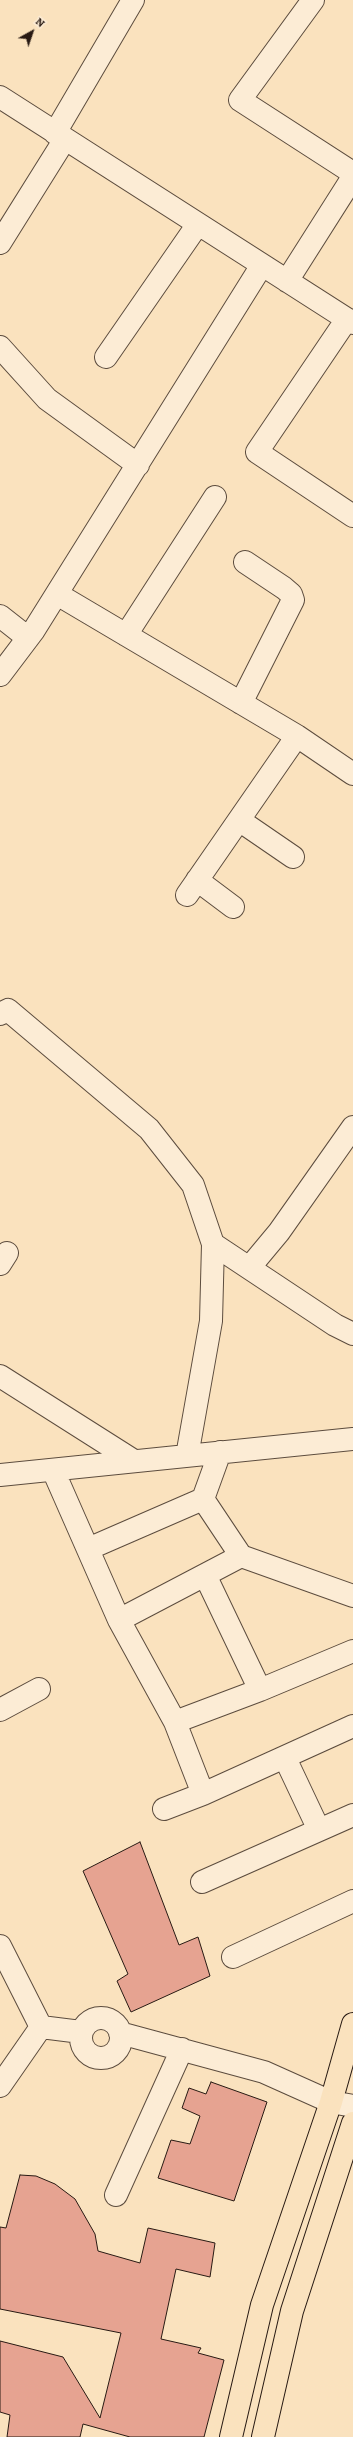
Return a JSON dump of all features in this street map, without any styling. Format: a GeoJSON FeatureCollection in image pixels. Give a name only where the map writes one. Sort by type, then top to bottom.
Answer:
{"type":"FeatureCollection","features":[{"type":"Feature","properties":{"kind":"highway"},"geometry":{"type":"LineString","coordinates":[[231,2437],[262,2305],[331,2102],[353,2024]]}},
{"type":"Feature","properties":{"kind":"highway"},"geometry":{"type":"LineString","coordinates":[[262,2437],[292,2311],[353,2123]]}},
{"type":"Feature","properties":{"kind":"street"},"geometry":{"type":"LineString","coordinates":[[0,244],[133,0]]}},
{"type":"Feature","properties":{"kind":"street"},"geometry":{"type":"LineString","coordinates":[[313,0],[240,100],[353,173]]}},
{"type":"Feature","properties":{"kind":"street"},"geometry":{"type":"LineString","coordinates":[[0,97],[350,321],[257,452],[353,516]]}},
{"type":"Feature","properties":{"kind":"street"},"geometry":{"type":"LineString","coordinates":[[287,281],[353,177]]}},
{"type":"Feature","properties":{"kind":"street"},"geometry":{"type":"LineString","coordinates":[[106,357],[198,224]]}},
{"type":"Feature","properties":{"kind":"street"},"geometry":{"type":"LineString","coordinates":[[0,675],[28,638],[57,594],[262,265]]}},
{"type":"Feature","properties":{"kind":"street"},"geometry":{"type":"LineString","coordinates":[[0,347],[47,399],[138,465]]}},
{"type":"Feature","properties":{"kind":"street"},"geometry":{"type":"LineString","coordinates":[[126,635],[215,497]]}},
{"type":"Feature","properties":{"kind":"street"},"geometry":{"type":"LineString","coordinates":[[241,703],[294,600],[291,594],[284,588],[245,562]]}},
{"type":"Feature","properties":{"kind":"street"},"geometry":{"type":"LineString","coordinates":[[57,594],[297,736],[353,774]]}},
{"type":"Feature","properties":{"kind":"street"},"geometry":{"type":"LineString","coordinates":[[0,616],[28,638]]}},
{"type":"Feature","properties":{"kind":"street"},"geometry":{"type":"LineString","coordinates":[[233,907],[192,888],[297,736]]}},
{"type":"Feature","properties":{"kind":"street"},"geometry":{"type":"LineString","coordinates":[[239,820],[293,857]]}},
{"type":"Feature","properties":{"kind":"street"},"geometry":{"type":"LineString","coordinates":[[0,1014],[8,1010],[149,1129],[193,1185],[213,1244],[211,1321],[187,1456]]}},
{"type":"Feature","properties":{"kind":"street"},"geometry":{"type":"LineString","coordinates":[[249,1268],[279,1232],[349,1140]]}},
{"type":"Feature","properties":{"kind":"street"},"geometry":{"type":"LineString","coordinates":[[213,1244],[353,1334]]}},
{"type":"Feature","properties":{"kind":"street"},"geometry":{"type":"LineString","coordinates":[[0,1376],[134,1461]]}},
{"type":"Feature","properties":{"kind":"street"},"geometry":{"type":"LineString","coordinates":[[0,1475],[353,1439]]}},
{"type":"Feature","properties":{"kind":"street"},"geometry":{"type":"LineString","coordinates":[[88,1549],[204,1498],[220,1452]]}},
{"type":"Feature","properties":{"kind":"street"},"geometry":{"type":"LineString","coordinates":[[53,1470],[119,1620],[175,1722],[203,1794]]}},
{"type":"Feature","properties":{"kind":"street"},"geometry":{"type":"LineString","coordinates":[[204,1498],[241,1556],[353,1596]]}},
{"type":"Feature","properties":{"kind":"street"},"geometry":{"type":"LineString","coordinates":[[119,1620],[241,1556]]}},
{"type":"Feature","properties":{"kind":"street"},"geometry":{"type":"LineString","coordinates":[[206,1575],[260,1690]]}},
{"type":"Feature","properties":{"kind":"street"},"geometry":{"type":"LineString","coordinates":[[175,1722],[260,1690],[353,1651]]}},
{"type":"Feature","properties":{"kind":"street"},"geometry":{"type":"LineString","coordinates":[[0,1710],[39,1689]]}},
{"type":"Feature","properties":{"kind":"street"},"geometry":{"type":"LineString","coordinates":[[164,1809],[203,1794],[285,1758],[353,1726]]}},
{"type":"Feature","properties":{"kind":"street"},"geometry":{"type":"LineString","coordinates":[[285,1758],[319,1830]]}},
{"type":"Feature","properties":{"kind":"street"},"geometry":{"type":"LineString","coordinates":[[202,1882],[353,1815]]}},
{"type":"Feature","properties":{"kind":"street"},"geometry":{"type":"LineString","coordinates":[[233,1957],[353,1901]]}},
{"type":"Feature","properties":{"kind":"street"},"geometry":{"type":"LineString","coordinates":[[0,1946],[41,2027]]}},
{"type":"Feature","properties":{"kind":"street"},"geometry":{"type":"LineString","coordinates":[[102,2018],[113,2022],[120,2033],[120,2045],[117,2050],[105,2058],[98,2058],[86,2052],[80,2039],[82,2032],[90,2021],[102,2018]]}},
{"type":"Feature","properties":{"kind":"street"},"geometry":{"type":"LineString","coordinates":[[41,2027],[82,2032]]}},
{"type":"Feature","properties":{"kind":"street"},"geometry":{"type":"LineString","coordinates":[[0,2086],[41,2027]]}},
{"type":"Feature","properties":{"kind":"street"},"geometry":{"type":"LineString","coordinates":[[120,2033],[264,2072],[331,2102],[353,2106]]}},
{"type":"Feature","properties":{"kind":"street"},"geometry":{"type":"LineString","coordinates":[[116,2195],[182,2049]]}},
{"type":"Feature","properties":{"kind":"building"},"geometry":{"type":"Polygon","coordinates":[[[140,1842],[179,1945],[198,1937],[210,1976],[131,2012],[117,1981],[128,1974],[83,1871],[140,1842]]]}},
{"type":"Feature","properties":{"kind":"building"},"geometry":{"type":"Polygon","coordinates":[[[211,2082],[267,2102],[234,2201],[158,2178],[171,2140],[190,2144],[200,2116],[182,2108],[189,2088],[206,2094],[211,2082]]]}},
{"type":"Feature","properties":{"kind":"building"},"geometry":{"type":"Polygon","coordinates":[[[20,2175],[36,2176],[55,2184],[75,2199],[95,2234],[98,2251],[140,2263],[148,2228],[215,2243],[210,2277],[176,2269],[161,2339],[201,2348],[198,2353],[224,2360],[204,2437],[130,2437],[83,2424],[80,2437],[7,2437],[10,2415],[0,2412],[0,2341],[63,2357],[100,2418],[121,2333],[0,2309],[0,2227],[6,2228],[20,2175]]]}}]}
